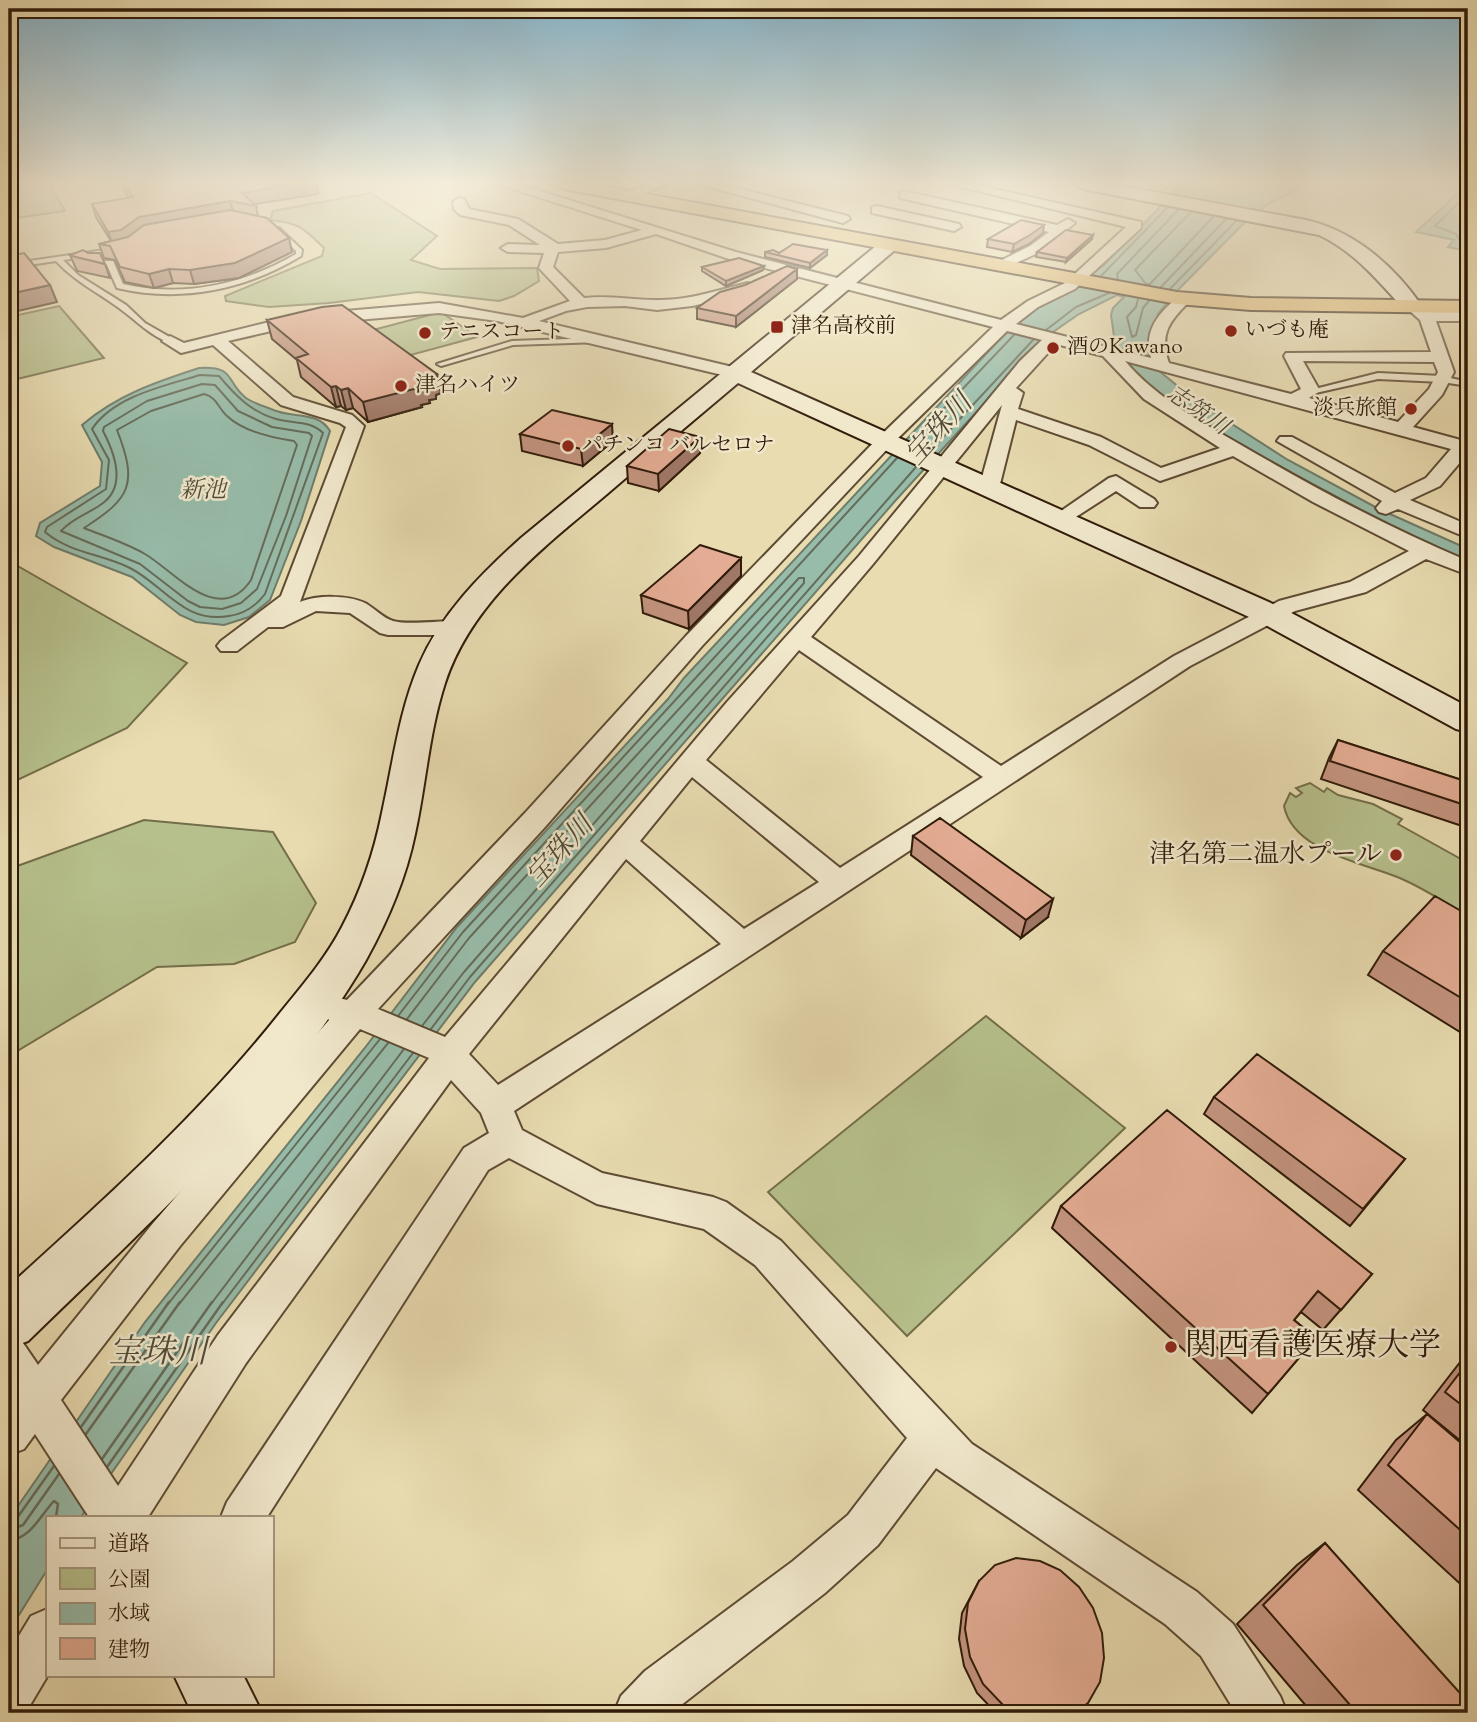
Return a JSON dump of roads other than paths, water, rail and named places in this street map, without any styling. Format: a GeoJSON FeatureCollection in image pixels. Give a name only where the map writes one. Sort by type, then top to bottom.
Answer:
{"type":"FeatureCollection","features":[{"type":"Feature","properties":{"kind":"highway"},"geometry":{"type":"LineString","coordinates":[[993,264],[1181,298],[1418,311],[1468,307]]}},
{"type":"Feature","properties":{"kind":"street"},"geometry":{"type":"LineString","coordinates":[[547,264],[546,268],[582,304]]}},
{"type":"Feature","properties":{"kind":"street"},"geometry":{"type":"LineString","coordinates":[[771,264],[1293,399],[1466,447],[1433,481],[1361,519]]}},
{"type":"Feature","properties":{"kind":"street"},"geometry":{"type":"LineString","coordinates":[[9,1322],[158,1182],[275,1055],[343,1012],[352,947],[388,865],[397,833],[418,716],[436,662],[454,628],[506,566],[864,264]]}},
{"type":"Feature","properties":{"kind":"street"},"geometry":{"type":"LineString","coordinates":[[9,1434],[44,1409],[208,1183],[343,1012],[535,820],[694,641],[887,442],[1006,325],[1033,304],[1070,286],[1095,264]]}},
{"type":"Feature","properties":{"kind":"street"},"geometry":{"type":"LineString","coordinates":[[1372,264],[1418,311],[1446,372],[1436,391],[1402,428]]}},
{"type":"Feature","properties":{"kind":"street"},"geometry":{"type":"LineString","coordinates":[[525,323],[554,308],[582,304],[621,300],[662,304],[718,297],[763,281],[785,268]]}},
{"type":"Feature","properties":{"kind":"street"},"geometry":{"type":"LineString","coordinates":[[1160,365],[1156,352],[1158,330],[1164,316],[1181,298]]}},
{"type":"Feature","properties":{"kind":"street"},"geometry":{"type":"LineString","coordinates":[[170,341],[181,348],[298,320],[429,308],[466,311],[525,323],[735,373],[1271,615],[1468,721]]}},
{"type":"Feature","properties":{"kind":"street"},"geometry":{"type":"LineString","coordinates":[[1418,311],[1468,316]]}},
{"type":"Feature","properties":{"kind":"street"},"geometry":{"type":"LineString","coordinates":[[124,1516],[232,1349],[448,1054],[736,707],[799,639],[938,465],[1009,400],[1052,338]]}},
{"type":"Feature","properties":{"kind":"street"},"geometry":{"type":"LineString","coordinates":[[217,340],[287,401],[346,418],[355,426],[291,599],[229,646],[300,610],[323,604],[356,607],[388,628],[454,628]]}},
{"type":"Feature","properties":{"kind":"street"},"geometry":{"type":"LineString","coordinates":[[1112,352],[1149,394],[1234,449],[1361,519],[1424,551],[1468,569]]}},
{"type":"Feature","properties":{"kind":"street"},"geometry":{"type":"LineString","coordinates":[[1293,399],[1311,391],[1292,356],[1441,357]]}},
{"type":"Feature","properties":{"kind":"street"},"geometry":{"type":"LineString","coordinates":[[1009,400],[1160,475],[1234,449]]}},
{"type":"Feature","properties":{"kind":"street"},"geometry":{"type":"LineString","coordinates":[[989,488],[1009,400]]}},
{"type":"Feature","properties":{"kind":"street"},"geometry":{"type":"LineString","coordinates":[[1286,441],[1389,506],[1468,532]]}},
{"type":"Feature","properties":{"kind":"street"},"geometry":{"type":"LineString","coordinates":[[1058,520],[1115,482],[1147,503]]}},
{"type":"Feature","properties":{"kind":"street"},"geometry":{"type":"LineString","coordinates":[[243,1516],[502,1122],[741,944],[1182,661],[1287,606],[1358,587],[1424,551]]}},
{"type":"Feature","properties":{"kind":"street"},"geometry":{"type":"LineString","coordinates":[[799,639],[1000,777]]}},
{"type":"Feature","properties":{"kind":"street"},"geometry":{"type":"LineString","coordinates":[[691,762],[837,881]]}},
{"type":"Feature","properties":{"kind":"street"},"geometry":{"type":"LineString","coordinates":[[625,842],[741,944]]}},
{"type":"Feature","properties":{"kind":"street"},"geometry":{"type":"LineString","coordinates":[[343,1012],[448,1054],[502,1122],[597,1188],[713,1214],[768,1253],[957,1459],[1181,1608],[1217,1640],[1263,1713]]}},
{"type":"Feature","properties":{"kind":"street"},"geometry":{"type":"LineString","coordinates":[[9,1357],[113,1516]]}},
{"type":"Feature","properties":{"kind":"street"},"geometry":{"type":"LineString","coordinates":[[638,1713],[662,1688],[809,1577],[863,1530],[934,1437]]}},
{"type":"Feature","properties":{"kind":"street"},"geometry":{"type":"LineString","coordinates":[[9,1695],[46,1634]]}},
{"type":"Feature","properties":{"kind":"street"},"geometry":{"type":"LineString","coordinates":[[207,1676],[229,1713]]}},
{"type":"Feature","properties":{"kind":"lane"},"geometry":{"type":"LineString","coordinates":[[63,264],[75,277],[123,307],[142,325],[170,341]]}},
{"type":"Feature","properties":{"kind":"lane"},"geometry":{"type":"LineString","coordinates":[[111,264],[120,286],[144,292],[224,286],[246,280],[279,264]]}},
{"type":"Feature","properties":{"kind":"lane"},"geometry":{"type":"LineString","coordinates":[[440,364],[512,343],[597,340]]}},
{"type":"Feature","properties":{"kind":"lane"},"geometry":{"type":"LineString","coordinates":[[1311,391],[1378,376],[1442,379],[1468,384]]}},
{"type":"Feature","properties":{"kind":"water","name":"宝珠川"},"geometry":{"type":"Polygon","coordinates":[[[1203,264],[1158,314],[1152,360],[1158,370],[1196,401],[1288,460],[1379,509],[1468,549],[1468,566],[1425,549],[1233,446],[1136,379],[1118,351],[1114,336],[1111,315],[1113,308],[1124,297],[1117,295],[1079,314],[1043,339],[896,500],[475,982],[216,1323],[82,1516],[46,1516],[46,1572],[9,1631],[9,1519],[145,1322],[364,1049],[457,927],[668,699],[684,678],[1015,323],[1034,307],[1073,287],[1104,265],[1203,264]]]}},
{"type":"Feature","properties":{"kind":"water","name":"新池"},"geometry":{"type":"Polygon","coordinates":[[[199,368],[225,372],[249,400],[279,412],[319,420],[330,431],[301,521],[270,600],[249,617],[224,625],[196,622],[180,615],[132,577],[54,547],[36,536],[40,523],[100,486],[102,462],[82,425],[123,397],[199,368]]]}},
{"type":"Feature","properties":{"kind":"place","name":"津名高校前"},"geometry":{"type":"Point","coordinates":[777,327]}},
{"type":"Feature","properties":{"kind":"place","name":"いづも庵"},"geometry":{"type":"Point","coordinates":[1231,331]}},
{"type":"Feature","properties":{"kind":"place","name":"テニスコート"},"geometry":{"type":"Point","coordinates":[425,333]}},
{"type":"Feature","properties":{"kind":"place","name":"酒のKawano"},"geometry":{"type":"Point","coordinates":[1053,348]}},
{"type":"Feature","properties":{"kind":"place","name":"津名ハイツ"},"geometry":{"type":"Point","coordinates":[401,386]}},
{"type":"Feature","properties":{"kind":"place","name":"淡兵旅館"},"geometry":{"type":"Point","coordinates":[1411,409]}},
{"type":"Feature","properties":{"kind":"place","name":"パチンコ バルセロナ"},"geometry":{"type":"Point","coordinates":[568,446]}},
{"type":"Feature","properties":{"kind":"place","name":"津名第二温水プール"},"geometry":{"type":"Point","coordinates":[1396,855]}},
{"type":"Feature","properties":{"kind":"place","name":"関西看護医療大学"},"geometry":{"type":"Point","coordinates":[1171,1347]}},
{"type":"Feature","properties":{"kind":"water label","name":"志筑川"},"geometry":{"type":"Point","coordinates":[1197,411]}}]}
